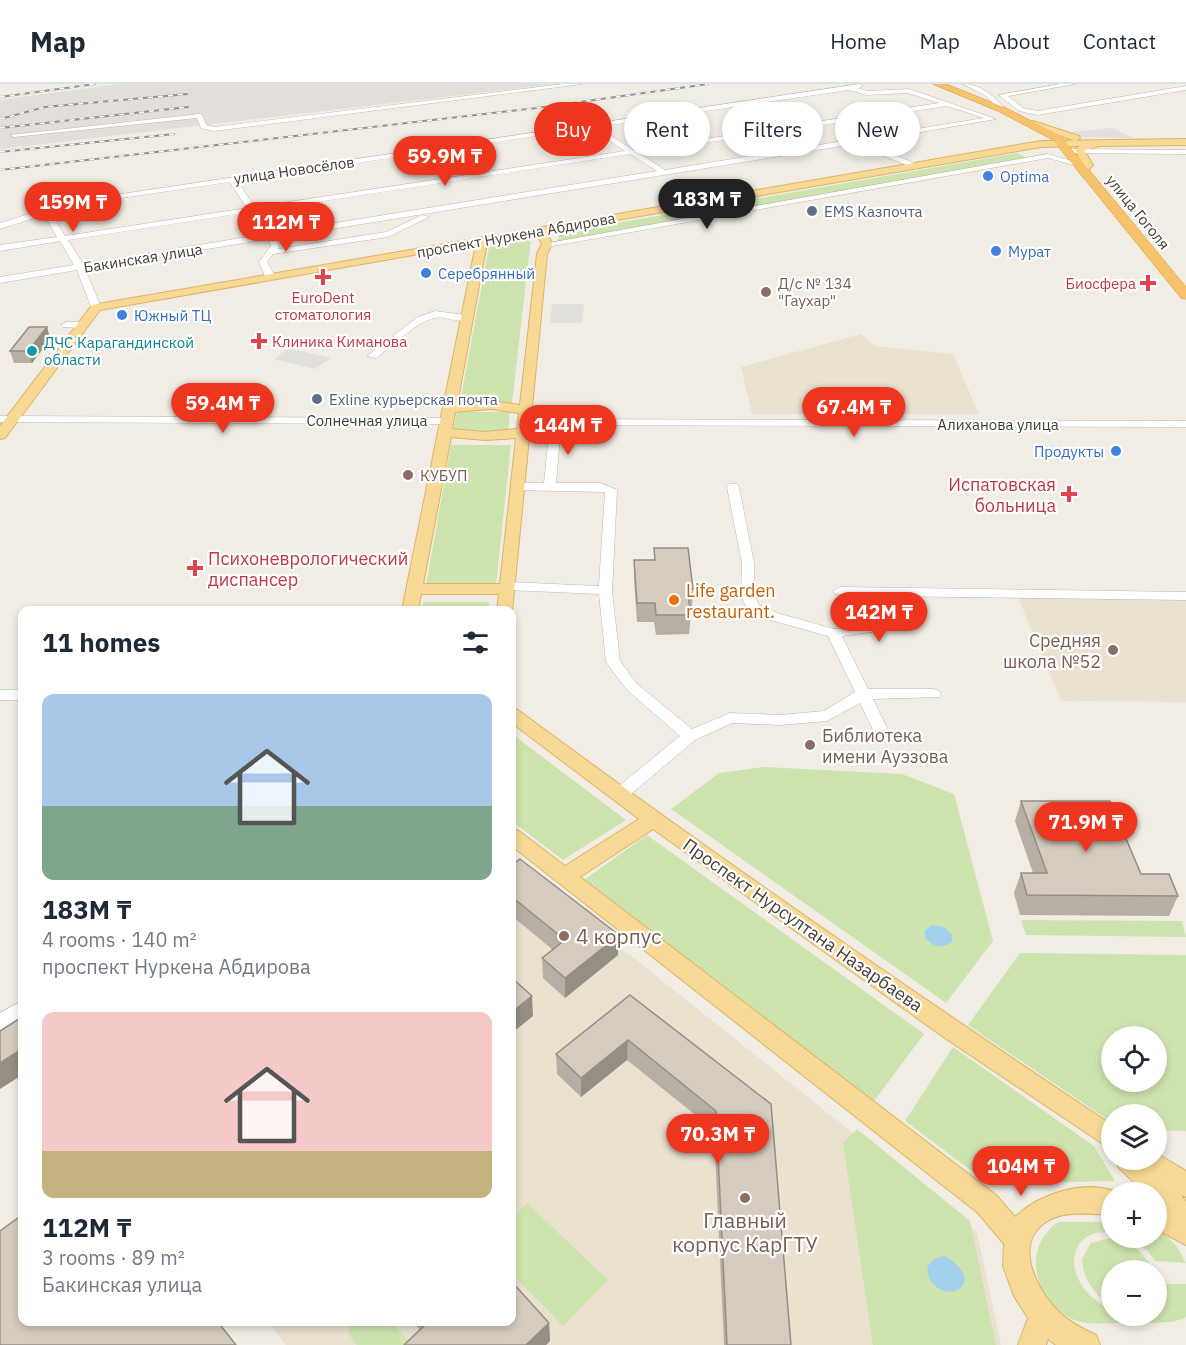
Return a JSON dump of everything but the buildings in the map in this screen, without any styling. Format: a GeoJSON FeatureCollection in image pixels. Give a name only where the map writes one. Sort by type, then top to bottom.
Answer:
{"type":"FeatureCollection","features":[{"type":"Feature","properties":{"kind":"highway","name":"улица Гоголя"},"geometry":{"type":"LineString","coordinates":[[938,84],[1030,123],[1065,147],[1186,295]]}},
{"type":"Feature","properties":{"kind":"main road"},"geometry":{"type":"LineString","coordinates":[[1030,123],[1077,138],[1186,142]]}},
{"type":"Feature","properties":{"kind":"main road"},"geometry":{"type":"LineString","coordinates":[[1027,147],[1047,137],[1030,123]]}},
{"type":"Feature","properties":{"kind":"main road"},"geometry":{"type":"LineString","coordinates":[[1065,147],[1137,142]]}},
{"type":"Feature","properties":{"kind":"main road"},"geometry":{"type":"LineString","coordinates":[[1081,168],[1088,165],[1080,152],[1082,147],[1155,142]]}},
{"type":"Feature","properties":{"kind":"main road","name":"проспект Нуркена Абдирова"},"geometry":{"type":"LineString","coordinates":[[96,307],[1027,147],[1065,147]]}},
{"type":"Feature","properties":{"kind":"main road"},"geometry":{"type":"LineString","coordinates":[[505,606],[542,254],[547,244],[541,231]]}},
{"type":"Feature","properties":{"kind":"main road"},"geometry":{"type":"LineString","coordinates":[[411,606],[465,318],[482,242]]}},
{"type":"Feature","properties":{"kind":"main road"},"geometry":{"type":"LineString","coordinates":[[0,435],[6,419],[96,307]]}},
{"type":"Feature","properties":{"kind":"main road"},"geometry":{"type":"LineString","coordinates":[[447,420],[490,405],[523,422]]}},
{"type":"Feature","properties":{"kind":"main road"},"geometry":{"type":"LineString","coordinates":[[447,420],[484,436],[523,422]]}},
{"type":"Feature","properties":{"kind":"main road"},"geometry":{"type":"LineString","coordinates":[[414,589],[506,587]]}},
{"type":"Feature","properties":{"kind":"main road","name":"Проспект Нурсултана Назарбаева"},"geometry":{"type":"LineString","coordinates":[[516,717],[619,795],[1101,1134]]}},
{"type":"Feature","properties":{"kind":"main road"},"geometry":{"type":"LineString","coordinates":[[564,877],[653,819]]}},
{"type":"Feature","properties":{"kind":"main road"},"geometry":{"type":"LineString","coordinates":[[516,839],[987,1204],[1018,1241]]}},
{"type":"Feature","properties":{"kind":"main road"},"geometry":{"type":"LineString","coordinates":[[1138,1170],[1171,1201],[1186,1232]]}},
{"type":"Feature","properties":{"kind":"main road"},"geometry":{"type":"LineString","coordinates":[[1151,1170],[1186,1225]]}},
{"type":"Feature","properties":{"kind":"main road"},"geometry":{"type":"LineString","coordinates":[[1083,1345],[1060,1333],[1042,1318],[1020,1280],[1016,1260],[1018,1241],[1025,1225],[1038,1212],[1054,1204],[1101,1202]]}},
{"type":"Feature","properties":{"kind":"main road"},"geometry":{"type":"LineString","coordinates":[[1032,1345],[1042,1318]]}},
{"type":"Feature","properties":{"kind":"street"},"geometry":{"type":"LineString","coordinates":[[14,135],[200,116],[203,127],[214,129],[579,84]]}},
{"type":"Feature","properties":{"kind":"street","name":"улица Новосёлов"},"geometry":{"type":"LineString","coordinates":[[612,123],[875,84]]}},
{"type":"Feature","properties":{"kind":"street"},"geometry":{"type":"LineString","coordinates":[[901,84],[1003,111]]}},
{"type":"Feature","properties":{"kind":"street"},"geometry":{"type":"LineString","coordinates":[[966,84],[988,95],[1003,111]]}},
{"type":"Feature","properties":{"kind":"street"},"geometry":{"type":"LineString","coordinates":[[1072,84],[1002,95],[1021,110],[1045,112],[1186,88]]}},
{"type":"Feature","properties":{"kind":"street"},"geometry":{"type":"LineString","coordinates":[[1146,84],[1166,91]]}},
{"type":"Feature","properties":{"kind":"street","name":"Бакинская улица"},"geometry":{"type":"LineString","coordinates":[[851,88],[867,93],[909,91],[993,118],[920,130]]}},
{"type":"Feature","properties":{"kind":"street"},"geometry":{"type":"LineString","coordinates":[[710,140],[950,104]]}},
{"type":"Feature","properties":{"kind":"street","name":"улица Новосёлов"},"geometry":{"type":"LineString","coordinates":[[0,226],[46,211],[93,200],[534,134]]}},
{"type":"Feature","properties":{"kind":"street","name":"Бакинская улица"},"geometry":{"type":"LineString","coordinates":[[0,280],[835,144]]}},
{"type":"Feature","properties":{"kind":"street"},"geometry":{"type":"LineString","coordinates":[[1065,147],[1080,152],[1186,152]]}},
{"type":"Feature","properties":{"kind":"street"},"geometry":{"type":"LineString","coordinates":[[0,246],[61,240],[624,154]]}},
{"type":"Feature","properties":{"kind":"street"},"geometry":{"type":"LineString","coordinates":[[640,156],[663,172]]}},
{"type":"Feature","properties":{"kind":"street"},"geometry":{"type":"LineString","coordinates":[[891,156],[916,166]]}},
{"type":"Feature","properties":{"kind":"street","name":"проспект Нуркена Абдирова"},"geometry":{"type":"LineString","coordinates":[[547,244],[1048,156],[1081,168]]}},
{"type":"Feature","properties":{"kind":"street"},"geometry":{"type":"LineString","coordinates":[[232,179],[272,237],[275,246],[263,262],[270,276]]}},
{"type":"Feature","properties":{"kind":"street"},"geometry":{"type":"LineString","coordinates":[[424,184],[432,192]]}},
{"type":"Feature","properties":{"kind":"street"},"geometry":{"type":"LineString","coordinates":[[272,252],[388,234],[444,206]]}},
{"type":"Feature","properties":{"kind":"street"},"geometry":{"type":"LineString","coordinates":[[46,211],[61,240],[80,267],[96,307]]}},
{"type":"Feature","properties":{"kind":"street"},"geometry":{"type":"LineString","coordinates":[[372,356],[421,319],[435,314],[465,318]]}},
{"type":"Feature","properties":{"kind":"street"},"geometry":{"type":"LineString","coordinates":[[66,325],[82,325]]}},
{"type":"Feature","properties":{"kind":"street","name":"Солнечная улица"},"geometry":{"type":"LineString","coordinates":[[6,419],[447,420]]}},
{"type":"Feature","properties":{"kind":"street","name":"Алиханова улица"},"geometry":{"type":"LineString","coordinates":[[523,422],[1186,424]]}},
{"type":"Feature","properties":{"kind":"street"},"geometry":{"type":"LineString","coordinates":[[550,487],[556,422]]}},
{"type":"Feature","properties":{"kind":"street"},"geometry":{"type":"LineString","coordinates":[[517,488],[600,487],[611,490],[605,592],[613,662],[632,687],[690,736]]}},
{"type":"Feature","properties":{"kind":"street"},"geometry":{"type":"LineString","coordinates":[[733,487],[748,563],[748,596],[754,608],[772,616],[834,633],[880,627],[869,591]]}},
{"type":"Feature","properties":{"kind":"street"},"geometry":{"type":"LineString","coordinates":[[506,587],[593,589],[605,592]]}},
{"type":"Feature","properties":{"kind":"street"},"geometry":{"type":"LineString","coordinates":[[840,591],[1186,596]]}},
{"type":"Feature","properties":{"kind":"street"},"geometry":{"type":"LineString","coordinates":[[834,633],[879,728]]}},
{"type":"Feature","properties":{"kind":"street"},"geometry":{"type":"LineString","coordinates":[[619,795],[690,736],[730,718],[780,720],[827,716],[863,694],[934,694]]}},
{"type":"Feature","properties":{"kind":"street"},"geometry":{"type":"LineString","coordinates":[[0,695],[18,695]]}},
{"type":"Feature","properties":{"kind":"street"},"geometry":{"type":"LineString","coordinates":[[0,1023],[18,1012]]}},
{"type":"Feature","properties":{"kind":"shaded area"},"geometry":{"type":"Polygon","coordinates":[[[119,84],[555,84],[0,149],[0,100],[119,84]]]}},
{"type":"Feature","properties":{"kind":"shaded area"},"geometry":{"type":"Polygon","coordinates":[[[1112,128],[1133,138],[1081,137],[1071,132],[1112,128]]]}},
{"type":"Feature","properties":{"kind":"shaded area"},"geometry":{"type":"Polygon","coordinates":[[[552,304],[584,304],[582,323],[550,323],[552,304]]]}},
{"type":"Feature","properties":{"kind":"shaded area"},"geometry":{"type":"Polygon","coordinates":[[[861,334],[875,346],[953,354],[979,414],[752,414],[741,367],[861,334]]]}},
{"type":"Feature","properties":{"kind":"shaded area"},"geometry":{"type":"Polygon","coordinates":[[[288,348],[331,358],[315,369],[274,359],[288,348]]]}},
{"type":"Feature","properties":{"kind":"shaded area","name":"Средняя школа №52"},"geometry":{"type":"Polygon","coordinates":[[[1018,597],[1186,598],[1186,702],[1061,701],[1018,597]]]}},
{"type":"Feature","properties":{"kind":"shaded area"},"geometry":{"type":"Polygon","coordinates":[[[516,864],[977,1232],[1001,1345],[286,1345],[271,1326],[516,1326],[516,864]]]}},
{"type":"Feature","properties":{"kind":"green space"},"geometry":{"type":"Polygon","coordinates":[[[1017,153],[1028,158],[557,241],[560,233],[1017,153]]]}},
{"type":"Feature","properties":{"kind":"green space"},"geometry":{"type":"Polygon","coordinates":[[[531,239],[512,403],[460,402],[489,247],[531,239]]]}},
{"type":"Feature","properties":{"kind":"green space"},"geometry":{"type":"Polygon","coordinates":[[[457,412],[510,412],[508,431],[453,431],[457,412]]]}},
{"type":"Feature","properties":{"kind":"green space"},"geometry":{"type":"Polygon","coordinates":[[[451,445],[511,445],[496,585],[426,585],[451,445]]]}},
{"type":"Feature","properties":{"kind":"green space"},"geometry":{"type":"Polygon","coordinates":[[[423,602],[489,602],[488,606],[422,606],[423,602]]]}},
{"type":"Feature","properties":{"kind":"green space"},"geometry":{"type":"Polygon","coordinates":[[[516,737],[626,820],[563,860],[516,824],[516,737]]]}},
{"type":"Feature","properties":{"kind":"green space"},"geometry":{"type":"Polygon","coordinates":[[[764,767],[902,774],[954,794],[993,941],[946,1003],[671,809],[719,773],[764,767]]]}},
{"type":"Feature","properties":{"kind":"green space"},"geometry":{"type":"Polygon","coordinates":[[[647,835],[924,1034],[874,1101],[584,880],[647,835]]]}},
{"type":"Feature","properties":{"kind":"green space"},"geometry":{"type":"Polygon","coordinates":[[[1021,920],[1182,921],[1186,937],[1026,935],[1021,920]]]}},
{"type":"Feature","properties":{"kind":"green space"},"geometry":{"type":"Polygon","coordinates":[[[1020,953],[1186,955],[1186,1131],[1167,1130],[1167,1104],[1101,1104],[1101,1115],[968,1025],[1020,953]]]}},
{"type":"Feature","properties":{"kind":"green space"},"geometry":{"type":"Polygon","coordinates":[[[953,1047],[1094,1146],[1101,1158],[1101,1170],[1108,1170],[1115,1181],[989,1184],[905,1121],[953,1047]]]}},
{"type":"Feature","properties":{"kind":"green space"},"geometry":{"type":"Polygon","coordinates":[[[857,1129],[970,1221],[996,1345],[873,1345],[843,1143],[857,1129]]]}},
{"type":"Feature","properties":{"kind":"green space"},"geometry":{"type":"Polygon","coordinates":[[[527,1203],[608,1280],[563,1326],[516,1278],[516,1214],[527,1203]]]}},
{"type":"Feature","properties":{"kind":"green space"},"geometry":{"type":"Polygon","coordinates":[[[1059,1222],[1101,1222],[1101,1232],[1091,1234],[1084,1239],[1075,1253],[1074,1263],[1083,1287],[1101,1303],[1101,1324],[1068,1317],[1050,1302],[1044,1293],[1036,1271],[1036,1260],[1043,1238],[1059,1222]]]}},
{"type":"Feature","properties":{"kind":"green space"},"geometry":{"type":"Polygon","coordinates":[[[1167,1237],[1176,1245],[1186,1263],[1154,1260],[1144,1248],[1167,1248],[1167,1237]]]}},
{"type":"Feature","properties":{"kind":"green space"},"geometry":{"type":"Polygon","coordinates":[[[1101,1240],[1101,1248],[1134,1248],[1147,1260],[1101,1260],[1101,1297],[1090,1286],[1083,1266],[1082,1259],[1091,1243],[1101,1240]]]}},
{"type":"Feature","properties":{"kind":"green space"},"geometry":{"type":"Polygon","coordinates":[[[1167,1284],[1186,1284],[1186,1317],[1167,1322],[1167,1284]]]}},
{"type":"Feature","properties":{"kind":"green space"},"geometry":{"type":"Polygon","coordinates":[[[349,1326],[395,1326],[412,1345],[357,1345],[349,1335],[349,1326]]]}},
{"type":"Feature","properties":{"kind":"water"},"geometry":{"type":"Polygon","coordinates":[[[933,925],[944,927],[952,934],[952,942],[941,946],[928,941],[925,938],[925,930],[933,925]]]}},
{"type":"Feature","properties":{"kind":"water"},"geometry":{"type":"Polygon","coordinates":[[[944,1256],[958,1266],[964,1276],[965,1281],[957,1290],[949,1292],[935,1286],[927,1272],[928,1265],[944,1256]]]}},
{"type":"Feature","properties":{"kind":"railway"},"geometry":{"type":"LineString","coordinates":[[0,97],[95,84]]}},
{"type":"Feature","properties":{"kind":"railway"},"geometry":{"type":"LineString","coordinates":[[0,170],[537,108],[708,84]]}},
{"type":"Feature","properties":{"kind":"railway"},"geometry":{"type":"LineString","coordinates":[[0,119],[45,107],[187,94]]}},
{"type":"Feature","properties":{"kind":"railway"},"geometry":{"type":"LineString","coordinates":[[0,128],[188,107]]}},
{"type":"Feature","properties":{"kind":"railway"},"geometry":{"type":"LineString","coordinates":[[0,152],[174,134]]}},
{"type":"Feature","properties":{"kind":"place","name":"Optima"},"geometry":{"type":"Point","coordinates":[988,176]}},
{"type":"Feature","properties":{"kind":"place","name":"EMS Казпочта"},"geometry":{"type":"Point","coordinates":[812,211]}},
{"type":"Feature","properties":{"kind":"place","name":"Мурат"},"geometry":{"type":"Point","coordinates":[996,251]}},
{"type":"Feature","properties":{"kind":"place","name":"Серебрянный"},"geometry":{"type":"Point","coordinates":[426,273]}},
{"type":"Feature","properties":{"kind":"place","name":"EuroDent стоматология"},"geometry":{"type":"Point","coordinates":[323,277]}},
{"type":"Feature","properties":{"kind":"place","name":"Биосфера"},"geometry":{"type":"Point","coordinates":[1148,283]}},
{"type":"Feature","properties":{"kind":"place","name":"Д/с № 134 \"Гаухар\""},"geometry":{"type":"Point","coordinates":[766,292]}},
{"type":"Feature","properties":{"kind":"place","name":"Южный ТЦ"},"geometry":{"type":"Point","coordinates":[122,315]}},
{"type":"Feature","properties":{"kind":"place","name":"Клиника Киманова"},"geometry":{"type":"Point","coordinates":[259,341]}},
{"type":"Feature","properties":{"kind":"place","name":"ДЧС Карагандинской области"},"geometry":{"type":"Point","coordinates":[32,351]}},
{"type":"Feature","properties":{"kind":"place","name":"Exline курьерская почта"},"geometry":{"type":"Point","coordinates":[317,399]}},
{"type":"Feature","properties":{"kind":"place","name":"Продукты"},"geometry":{"type":"Point","coordinates":[1116,451]}},
{"type":"Feature","properties":{"kind":"place","name":"КУБУП"},"geometry":{"type":"Point","coordinates":[408,475]}},
{"type":"Feature","properties":{"kind":"place","name":"Испатовская больница"},"geometry":{"type":"Point","coordinates":[1069,494]}},
{"type":"Feature","properties":{"kind":"place","name":"Психоневрологический диспансер"},"geometry":{"type":"Point","coordinates":[195,568]}},
{"type":"Feature","properties":{"kind":"place","name":"Life garden restaurant."},"geometry":{"type":"Point","coordinates":[674,600]}},
{"type":"Feature","properties":{"kind":"place","name":"Средняя школа №52"},"geometry":{"type":"Point","coordinates":[1113,650]}},
{"type":"Feature","properties":{"kind":"place","name":"Библиотека имени Ауэзова"},"geometry":{"type":"Point","coordinates":[810,745]}},
{"type":"Feature","properties":{"kind":"place","name":"4 корпус"},"geometry":{"type":"Point","coordinates":[564,936]}},
{"type":"Feature","properties":{"kind":"place","name":"Главный корпус КарГТУ"},"geometry":{"type":"Point","coordinates":[745,1198]}}]}
